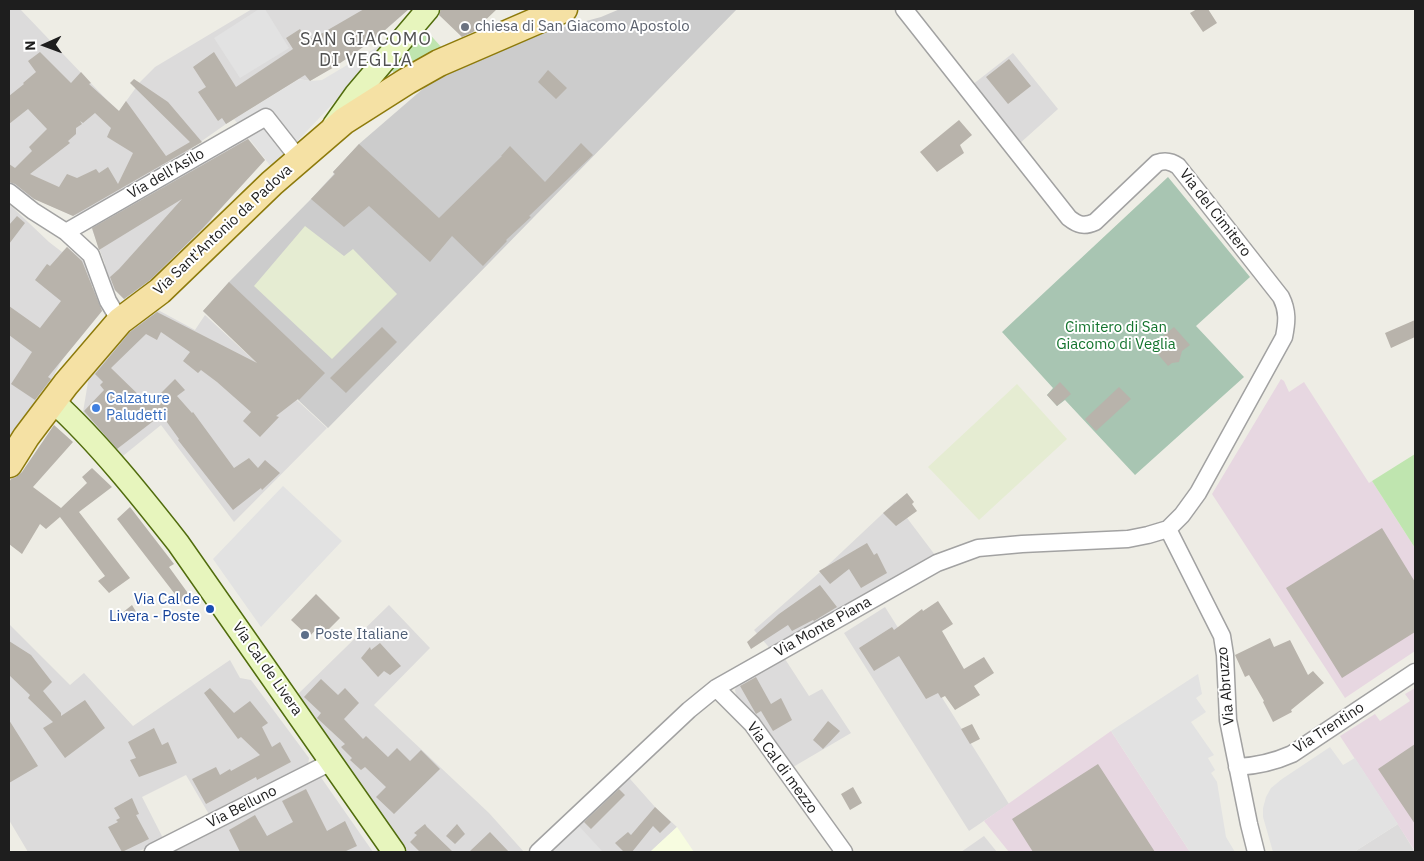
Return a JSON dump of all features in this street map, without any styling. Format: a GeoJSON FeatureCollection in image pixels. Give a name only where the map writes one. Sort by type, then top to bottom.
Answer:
{"type":"FeatureCollection","features":[{"type":"Feature","properties":{"kind":"main road","name":"Via Sant'Antonio da Padova"},"geometry":{"type":"LineString","coordinates":[[9,464],[26,437],[53,401],[120,322],[168,284],[223,229],[299,158],[361,110],[431,68],[465,51],[564,9]]}},
{"type":"Feature","properties":{"kind":"street"},"geometry":{"type":"LineString","coordinates":[[326,136],[356,94],[428,9]]}},
{"type":"Feature","properties":{"kind":"street","name":"Via del Cimitero"},"geometry":{"type":"LineString","coordinates":[[904,9],[1069,218],[1076,224],[1086,226],[1095,222],[1157,163],[1172,162],[1178,166],[1282,297],[1287,309],[1284,337],[1198,493],[1182,515],[1168,528]]}},
{"type":"Feature","properties":{"kind":"street","name":"Via dell'Asilo"},"geometry":{"type":"LineString","coordinates":[[66,232],[266,116],[299,158]]}},
{"type":"Feature","properties":{"kind":"street"},"geometry":{"type":"LineString","coordinates":[[9,192],[26,206],[66,232],[91,255],[108,301],[120,322]]}},
{"type":"Feature","properties":{"kind":"street","name":"Via Cal de Livera"},"geometry":{"type":"LineString","coordinates":[[53,401],[84,432],[173,537],[332,762],[390,851]]}},
{"type":"Feature","properties":{"kind":"street","name":"Via Monte Piana"},"geometry":{"type":"LineString","coordinates":[[538,852],[689,710],[716,688],[937,563],[978,548],[1128,538],[1148,535],[1168,528]]}},
{"type":"Feature","properties":{"kind":"street","name":"Via Abruzzo"},"geometry":{"type":"LineString","coordinates":[[1168,528],[1222,636],[1225,655],[1228,720],[1256,852]]}},
{"type":"Feature","properties":{"kind":"street","name":"Via Trentino"},"geometry":{"type":"LineString","coordinates":[[1237,767],[1274,761],[1292,754],[1415,672]]}},
{"type":"Feature","properties":{"kind":"street","name":"Via Cal di mezzo"},"geometry":{"type":"LineString","coordinates":[[716,688],[752,724],[844,852]]}},
{"type":"Feature","properties":{"kind":"street","name":"Via Belluno"},"geometry":{"type":"LineString","coordinates":[[153,852],[332,762]]}},
{"type":"Feature","properties":{"kind":"shaded area"},"geometry":{"type":"Polygon","coordinates":[[[20,9],[119,111],[140,82],[155,67],[252,9],[409,9],[376,38],[336,65],[310,81],[299,79],[226,124],[159,171],[93,208],[73,216],[24,194],[9,183],[9,10],[20,9]]]}},
{"type":"Feature","properties":{"kind":"shaded area"},"geometry":{"type":"Polygon","coordinates":[[[259,9],[265,9],[289,48],[240,78],[214,38],[259,9]]]}},
{"type":"Feature","properties":{"kind":"shaded area"},"geometry":{"type":"Polygon","coordinates":[[[620,9],[737,9],[328,428],[203,311],[311,199],[359,144],[432,81],[520,39],[601,17],[620,9]]]}},
{"type":"Feature","properties":{"kind":"shaded area"},"geometry":{"type":"Polygon","coordinates":[[[407,25],[272,168],[234,119],[299,79],[310,81],[322,80],[384,43],[407,25]]]}},
{"type":"Feature","properties":{"kind":"shaded area"},"geometry":{"type":"Polygon","coordinates":[[[1013,53],[1058,109],[1018,145],[972,85],[1013,53]]]}},
{"type":"Feature","properties":{"kind":"shaded area"},"geometry":{"type":"Polygon","coordinates":[[[244,133],[265,160],[211,218],[212,220],[204,230],[159,280],[125,300],[105,281],[105,264],[92,229],[97,220],[244,133]]]}},
{"type":"Feature","properties":{"kind":"shaded area"},"geometry":{"type":"Polygon","coordinates":[[[9,204],[49,242],[62,252],[67,247],[88,265],[94,284],[91,287],[99,294],[102,311],[62,360],[9,445],[9,204]]]}},
{"type":"Feature","properties":{"kind":"shaded area"},"geometry":{"type":"Polygon","coordinates":[[[305,226],[344,256],[353,249],[397,294],[332,359],[254,286],[305,226]]]}},
{"type":"Feature","properties":{"kind":"shaded area"},"geometry":{"type":"Polygon","coordinates":[[[158,310],[195,330],[205,315],[327,428],[234,522],[161,425],[118,460],[83,412],[90,370],[140,314],[158,310]]]}},
{"type":"Feature","properties":{"kind":"shaded area"},"geometry":{"type":"Polygon","coordinates":[[[1281,379],[1284,381],[1289,392],[1304,382],[1369,483],[1372,481],[1415,548],[1415,651],[1345,698],[1212,494],[1281,379]]]}},
{"type":"Feature","properties":{"kind":"shaded area"},"geometry":{"type":"Polygon","coordinates":[[[1017,384],[1067,439],[979,520],[928,467],[1017,384]]]}},
{"type":"Feature","properties":{"kind":"shaded area"},"geometry":{"type":"Polygon","coordinates":[[[283,486],[342,541],[261,627],[213,559],[283,486]]]}},
{"type":"Feature","properties":{"kind":"shaded area"},"geometry":{"type":"Polygon","coordinates":[[[895,502],[935,555],[860,604],[773,652],[754,630],[828,565],[895,502]]]}},
{"type":"Feature","properties":{"kind":"shaded area"},"geometry":{"type":"Polygon","coordinates":[[[389,605],[430,648],[374,705],[489,813],[524,852],[405,852],[370,804],[297,695],[389,605]]]}},
{"type":"Feature","properties":{"kind":"shaded area"},"geometry":{"type":"Polygon","coordinates":[[[885,607],[1009,804],[969,831],[844,633],[885,607]]]}},
{"type":"Feature","properties":{"kind":"shaded area"},"geometry":{"type":"Polygon","coordinates":[[[9,624],[70,685],[84,673],[133,726],[230,660],[240,678],[251,680],[309,758],[308,765],[210,816],[186,775],[142,797],[164,840],[137,852],[28,852],[9,820],[9,624]]]}},
{"type":"Feature","properties":{"kind":"shaded area"},"geometry":{"type":"Polygon","coordinates":[[[785,659],[809,696],[822,689],[851,733],[788,770],[737,699],[735,690],[738,680],[785,659]]]}},
{"type":"Feature","properties":{"kind":"shaded area"},"geometry":{"type":"Polygon","coordinates":[[[1198,674],[1202,694],[1196,698],[1206,712],[1191,722],[1214,755],[1208,758],[1215,770],[1211,773],[1217,782],[1226,837],[1235,852],[1190,852],[1111,731],[1198,674]]]}},
{"type":"Feature","properties":{"kind":"shaded area"},"geometry":{"type":"Polygon","coordinates":[[[1415,688],[1415,851],[1340,736],[1375,714],[1380,721],[1410,701],[1405,694],[1415,688]]]}},
{"type":"Feature","properties":{"kind":"shaded area"},"geometry":{"type":"Polygon","coordinates":[[[1111,731],[1190,852],[1009,852],[984,821],[1111,731]]]}},
{"type":"Feature","properties":{"kind":"shaded area"},"geometry":{"type":"Polygon","coordinates":[[[1330,747],[1343,765],[1355,758],[1398,824],[1354,852],[1273,852],[1263,817],[1266,797],[1271,788],[1282,779],[1330,747]]]}},
{"type":"Feature","properties":{"kind":"shaded area"},"geometry":{"type":"Polygon","coordinates":[[[623,771],[655,807],[677,827],[650,852],[602,852],[577,832],[571,830],[623,771]]]}},
{"type":"Feature","properties":{"kind":"shaded area"},"geometry":{"type":"Polygon","coordinates":[[[320,776],[373,852],[173,852],[320,776]]]}},
{"type":"Feature","properties":{"kind":"shaded area"},"geometry":{"type":"Polygon","coordinates":[[[1398,824],[1415,852],[1354,852],[1398,824]]]}},
{"type":"Feature","properties":{"kind":"shaded area"},"geometry":{"type":"Polygon","coordinates":[[[579,826],[603,852],[551,852],[579,826]]]}},
{"type":"Feature","properties":{"kind":"shaded area"},"geometry":{"type":"Polygon","coordinates":[[[677,827],[694,852],[650,852],[677,827]]]}},
{"type":"Feature","properties":{"kind":"shaded area"},"geometry":{"type":"Polygon","coordinates":[[[984,836],[997,852],[961,852],[984,836]]]}},
{"type":"Feature","properties":{"kind":"green space"},"geometry":{"type":"Polygon","coordinates":[[[425,29],[443,49],[395,74],[389,67],[425,29]]]}},
{"type":"Feature","properties":{"kind":"green space","name":"Cimitero di San Giacomo di Veglia"},"geometry":{"type":"Polygon","coordinates":[[[1168,177],[1250,277],[1196,326],[1244,377],[1135,475],[1065,400],[1057,406],[1047,395],[1053,388],[1002,332],[1168,177]]]}},
{"type":"Feature","properties":{"kind":"green space"},"geometry":{"type":"Polygon","coordinates":[[[1415,454],[1415,548],[1372,481],[1415,454]]]}},
{"type":"Feature","properties":{"kind":"building"},"geometry":{"type":"Polygon","coordinates":[[[364,9],[409,9],[376,38],[336,66],[310,81],[305,75],[226,124],[222,118],[218,121],[198,92],[206,87],[193,67],[214,52],[236,87],[293,49],[286,38],[300,29],[307,41],[364,9]]]}},
{"type":"Feature","properties":{"kind":"building","name":"chiesa di San Giacomo Apostolo"},"geometry":{"type":"Polygon","coordinates":[[[441,9],[497,9],[473,32],[462,37],[439,15],[441,9]]]}},
{"type":"Feature","properties":{"kind":"building"},"geometry":{"type":"Polygon","coordinates":[[[1197,9],[1208,9],[1217,23],[1203,32],[1190,13],[1197,9]]]}},
{"type":"Feature","properties":{"kind":"building"},"geometry":{"type":"Polygon","coordinates":[[[40,52],[71,83],[81,72],[91,83],[89,84],[119,111],[126,101],[166,156],[190,142],[130,83],[134,79],[168,102],[202,142],[73,216],[34,199],[15,184],[9,182],[9,164],[15,168],[32,151],[29,147],[47,129],[28,109],[9,124],[9,96],[36,72],[28,61],[40,52]],[[95,113],[83,123],[80,121],[82,124],[76,128],[76,134],[68,141],[70,143],[30,174],[59,187],[67,174],[77,178],[96,169],[99,173],[108,167],[118,184],[133,153],[107,137],[111,128],[95,113]]]}},
{"type":"Feature","properties":{"kind":"building"},"geometry":{"type":"Polygon","coordinates":[[[1009,59],[1031,86],[1008,104],[986,77],[1009,59]]]}},
{"type":"Feature","properties":{"kind":"building"},"geometry":{"type":"Polygon","coordinates":[[[548,70],[567,88],[556,99],[538,82],[548,70]]]}},
{"type":"Feature","properties":{"kind":"building"},"geometry":{"type":"Polygon","coordinates":[[[959,120],[972,135],[960,145],[964,153],[937,172],[920,152],[959,120]]]}},
{"type":"Feature","properties":{"kind":"building"},"geometry":{"type":"Polygon","coordinates":[[[248,139],[265,160],[202,229],[150,280],[124,299],[115,290],[110,277],[182,199],[99,250],[92,228],[248,139]]]}},
{"type":"Feature","properties":{"kind":"building"},"geometry":{"type":"Polygon","coordinates":[[[581,143],[593,155],[529,216],[531,217],[506,240],[483,266],[452,236],[430,262],[369,206],[344,227],[311,199],[335,174],[333,172],[359,144],[439,218],[510,146],[545,182],[581,143]]]}},
{"type":"Feature","properties":{"kind":"building"},"geometry":{"type":"Polygon","coordinates":[[[17,216],[25,223],[9,244],[9,225],[17,216]]]}},
{"type":"Feature","properties":{"kind":"building"},"geometry":{"type":"Polygon","coordinates":[[[67,247],[82,261],[102,311],[48,377],[51,379],[35,400],[11,384],[32,352],[9,335],[9,306],[40,328],[61,301],[35,280],[47,264],[50,266],[67,247]]]}},
{"type":"Feature","properties":{"kind":"building"},"geometry":{"type":"Polygon","coordinates":[[[229,282],[325,373],[299,400],[276,416],[279,417],[260,437],[243,421],[251,412],[201,370],[198,373],[183,361],[190,352],[161,332],[157,340],[146,334],[111,368],[149,405],[175,379],[185,390],[177,396],[193,412],[234,468],[249,458],[258,468],[265,460],[280,473],[262,490],[261,488],[233,510],[178,440],[164,418],[159,422],[156,419],[117,449],[84,411],[104,390],[100,385],[103,382],[95,374],[130,332],[157,312],[257,363],[203,311],[229,282]]]}},
{"type":"Feature","properties":{"kind":"building"},"geometry":{"type":"Polygon","coordinates":[[[1415,320],[1415,337],[1391,348],[1385,333],[1415,320]]]}},
{"type":"Feature","properties":{"kind":"building"},"geometry":{"type":"Polygon","coordinates":[[[382,327],[397,342],[346,393],[330,378],[382,327]]]}},
{"type":"Feature","properties":{"kind":"building"},"geometry":{"type":"Polygon","coordinates":[[[1174,327],[1190,345],[1182,351],[1179,362],[1168,366],[1151,346],[1174,327]]]}},
{"type":"Feature","properties":{"kind":"building"},"geometry":{"type":"Polygon","coordinates":[[[1060,382],[1071,394],[1057,406],[1047,395],[1060,382]]]}},
{"type":"Feature","properties":{"kind":"building"},"geometry":{"type":"Polygon","coordinates":[[[1119,387],[1131,399],[1096,431],[1085,419],[1119,387]]]}},
{"type":"Feature","properties":{"kind":"building"},"geometry":{"type":"Polygon","coordinates":[[[54,425],[73,442],[33,487],[61,508],[87,483],[82,477],[92,468],[112,487],[79,512],[130,578],[109,593],[98,581],[105,576],[60,517],[46,529],[40,524],[22,554],[9,544],[9,482],[22,472],[54,425]]]}},
{"type":"Feature","properties":{"kind":"building"},"geometry":{"type":"Polygon","coordinates":[[[907,493],[914,502],[912,504],[917,511],[896,526],[883,513],[907,493]]]}},
{"type":"Feature","properties":{"kind":"building"},"geometry":{"type":"Polygon","coordinates":[[[130,507],[174,564],[169,567],[190,596],[181,602],[117,519],[130,507]]]}},
{"type":"Feature","properties":{"kind":"building"},"geometry":{"type":"Polygon","coordinates":[[[1382,528],[1415,582],[1415,632],[1342,678],[1286,588],[1382,528]]]}},
{"type":"Feature","properties":{"kind":"building"},"geometry":{"type":"Polygon","coordinates":[[[867,543],[874,555],[877,553],[887,573],[861,588],[849,569],[830,584],[819,571],[867,543]]]}},
{"type":"Feature","properties":{"kind":"building"},"geometry":{"type":"Polygon","coordinates":[[[820,585],[837,607],[814,621],[792,631],[788,625],[751,649],[747,642],[779,614],[820,585]]]}},
{"type":"Feature","properties":{"kind":"building"},"geometry":{"type":"Polygon","coordinates":[[[316,594],[340,618],[327,631],[320,625],[309,637],[291,620],[316,594]]]}},
{"type":"Feature","properties":{"kind":"building"},"geometry":{"type":"Polygon","coordinates":[[[938,601],[953,624],[942,631],[964,669],[984,657],[994,673],[974,686],[980,695],[955,710],[945,696],[941,698],[938,693],[926,699],[899,656],[874,671],[859,648],[892,627],[894,630],[922,609],[923,611],[938,601]]]}},
{"type":"Feature","properties":{"kind":"building"},"geometry":{"type":"Polygon","coordinates":[[[132,605],[138,615],[128,622],[122,613],[132,605]]]}},
{"type":"Feature","properties":{"kind":"building"},"geometry":{"type":"Polygon","coordinates":[[[1270,638],[1274,647],[1290,640],[1308,675],[1313,671],[1324,683],[1291,710],[1292,712],[1273,722],[1264,701],[1249,675],[1245,677],[1235,655],[1270,638]]]}},
{"type":"Feature","properties":{"kind":"building"},"geometry":{"type":"Polygon","coordinates":[[[9,641],[31,655],[52,682],[43,691],[61,713],[61,716],[85,700],[105,728],[65,758],[43,728],[53,722],[28,698],[30,695],[9,675],[9,641]]]}},
{"type":"Feature","properties":{"kind":"building"},"geometry":{"type":"Polygon","coordinates":[[[380,643],[401,666],[390,675],[384,671],[378,677],[361,658],[370,647],[371,650],[380,643]]]}},
{"type":"Feature","properties":{"kind":"building"},"geometry":{"type":"Polygon","coordinates":[[[756,677],[771,704],[781,698],[792,720],[773,731],[761,711],[756,714],[740,686],[756,677]]]}},
{"type":"Feature","properties":{"kind":"building"},"geometry":{"type":"Polygon","coordinates":[[[321,679],[338,695],[345,688],[359,703],[344,719],[363,739],[366,736],[388,757],[397,748],[410,761],[421,750],[440,769],[394,814],[376,797],[386,787],[365,767],[361,770],[350,760],[352,758],[341,747],[345,744],[317,718],[321,713],[304,697],[321,679]]]}},
{"type":"Feature","properties":{"kind":"building"},"geometry":{"type":"Polygon","coordinates":[[[210,688],[234,713],[250,701],[268,723],[262,727],[272,747],[280,742],[291,762],[257,780],[256,777],[206,804],[192,779],[216,767],[220,775],[260,755],[241,737],[238,739],[204,693],[210,688]]]}},
{"type":"Feature","properties":{"kind":"building"},"geometry":{"type":"Polygon","coordinates":[[[9,720],[38,766],[9,783],[9,720]]]}},
{"type":"Feature","properties":{"kind":"building"},"geometry":{"type":"Polygon","coordinates":[[[828,721],[840,731],[823,749],[813,740],[828,721]]]}},
{"type":"Feature","properties":{"kind":"building"},"geometry":{"type":"Polygon","coordinates":[[[972,724],[980,739],[970,744],[961,729],[972,724]]]}},
{"type":"Feature","properties":{"kind":"building"},"geometry":{"type":"Polygon","coordinates":[[[154,728],[162,745],[168,742],[177,763],[139,777],[130,760],[136,758],[128,742],[154,728]]]}},
{"type":"Feature","properties":{"kind":"building"},"geometry":{"type":"Polygon","coordinates":[[[1415,744],[1415,824],[1378,769],[1415,744]]]}},
{"type":"Feature","properties":{"kind":"building"},"geometry":{"type":"Polygon","coordinates":[[[1098,764],[1155,852],[1033,852],[1012,819],[1098,764]]]}},
{"type":"Feature","properties":{"kind":"building"},"geometry":{"type":"Polygon","coordinates":[[[853,787],[862,803],[850,810],[841,794],[853,787]]]}},
{"type":"Feature","properties":{"kind":"building"},"geometry":{"type":"Polygon","coordinates":[[[306,789],[327,831],[345,821],[357,846],[344,852],[240,852],[229,830],[255,815],[267,836],[293,822],[282,801],[306,789]]]}},
{"type":"Feature","properties":{"kind":"building"},"geometry":{"type":"Polygon","coordinates":[[[619,789],[625,795],[591,829],[584,822],[619,789]]]}},
{"type":"Feature","properties":{"kind":"building"},"geometry":{"type":"Polygon","coordinates":[[[132,798],[139,814],[136,815],[149,839],[122,852],[108,827],[118,822],[116,820],[120,818],[114,808],[132,798]]]}},
{"type":"Feature","properties":{"kind":"building"},"geometry":{"type":"Polygon","coordinates":[[[655,807],[671,822],[660,833],[653,826],[632,852],[624,852],[615,843],[628,832],[631,835],[655,807]]]}},
{"type":"Feature","properties":{"kind":"building"},"geometry":{"type":"Polygon","coordinates":[[[425,824],[453,852],[420,852],[410,842],[417,835],[414,833],[425,824]]]}},
{"type":"Feature","properties":{"kind":"building"},"geometry":{"type":"Polygon","coordinates":[[[457,824],[465,834],[455,844],[446,836],[457,824]]]}},
{"type":"Feature","properties":{"kind":"building"},"geometry":{"type":"Polygon","coordinates":[[[490,832],[509,852],[469,852],[490,832]]]}},
{"type":"Feature","properties":{"kind":"place","name":"chiesa di San Giacomo Apostolo"},"geometry":{"type":"Point","coordinates":[465,27]}},
{"type":"Feature","properties":{"kind":"place","name":"Calzature Paludetti"},"geometry":{"type":"Point","coordinates":[96,408]}},
{"type":"Feature","properties":{"kind":"place","name":"Via Cal de Livera - Poste"},"geometry":{"type":"Point","coordinates":[210,609]}},
{"type":"Feature","properties":{"kind":"place","name":"Poste Italiane"},"geometry":{"type":"Point","coordinates":[305,635]}},
{"type":"Feature","properties":{"kind":"district","name":"SAN GIACOMO DI VEGLIA"},"geometry":{"type":"Point","coordinates":[366,50]}}]}
